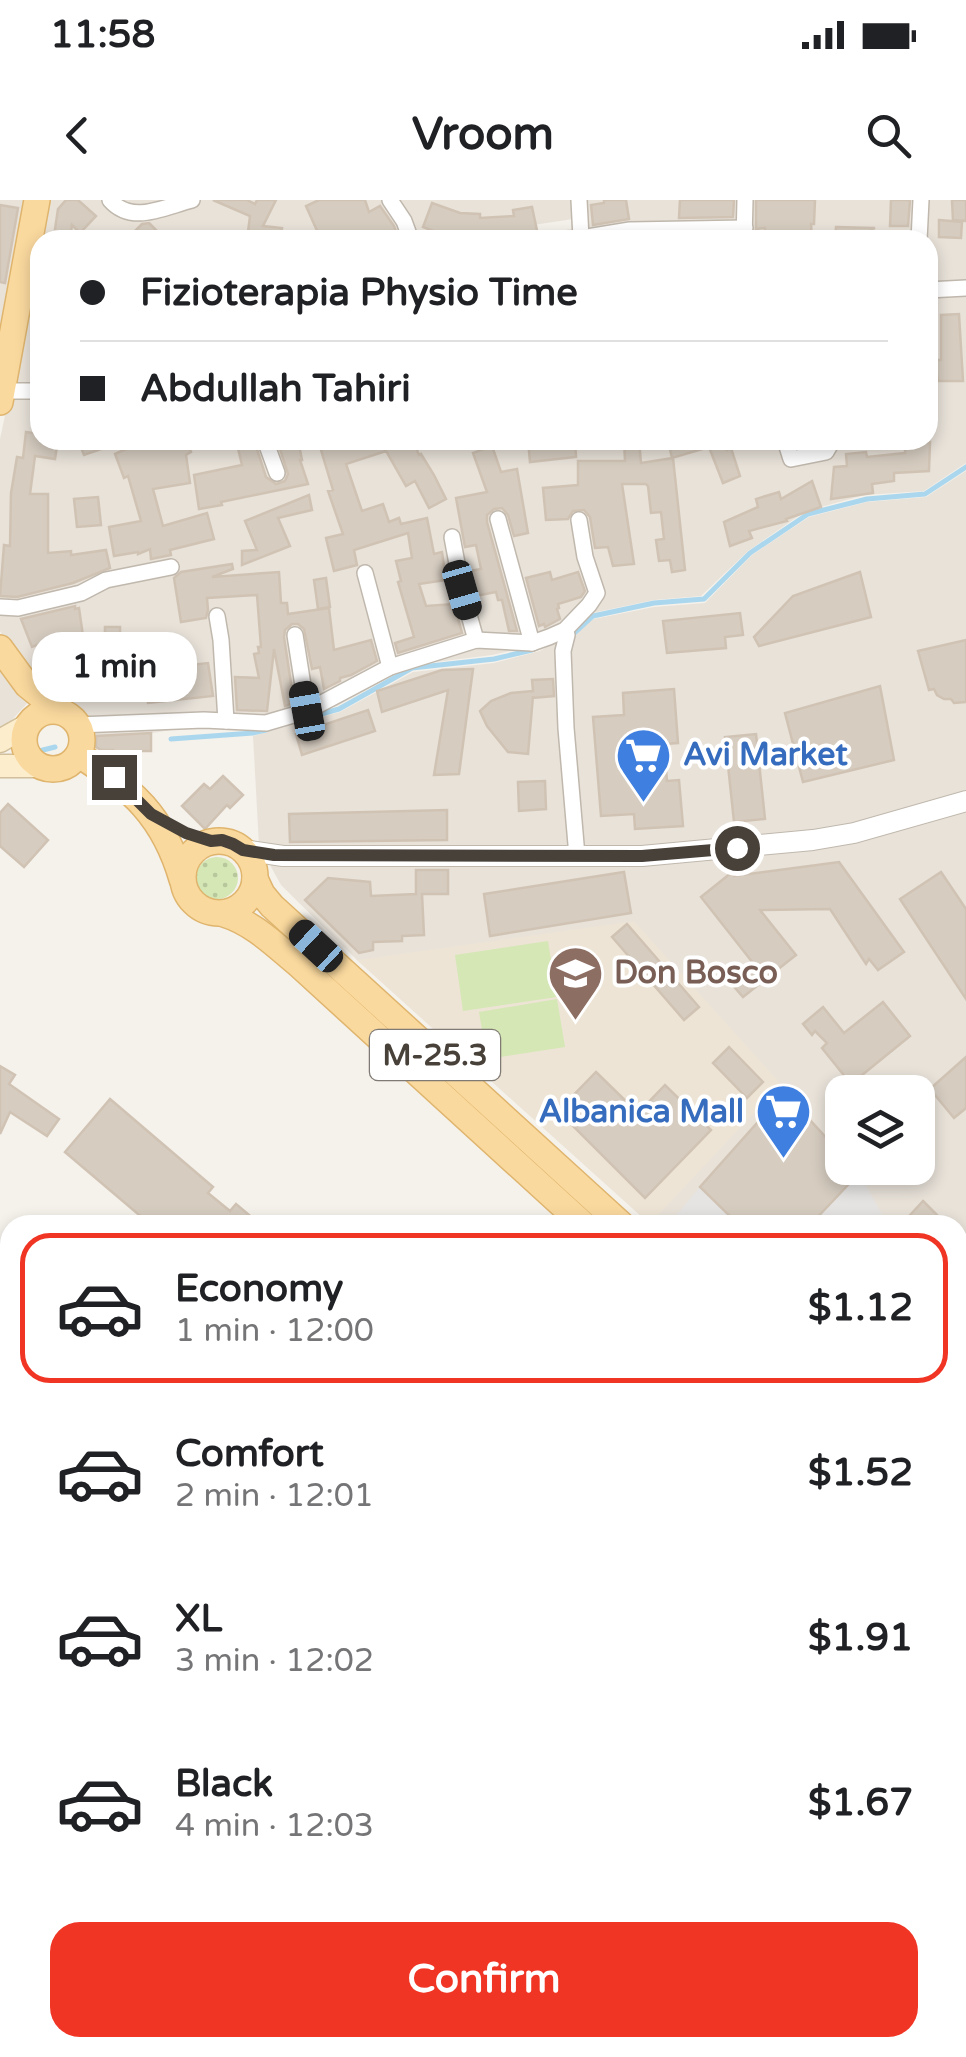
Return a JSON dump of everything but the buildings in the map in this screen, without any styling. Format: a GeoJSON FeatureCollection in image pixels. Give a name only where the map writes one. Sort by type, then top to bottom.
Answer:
{"type":"FeatureCollection","features":[{"type":"Feature","properties":{"kind":"main road"},"geometry":{"type":"LineString","coordinates":[[32,230],[37,200]]}},
{"type":"Feature","properties":{"kind":"main road"},"geometry":{"type":"LineString","coordinates":[[1,397],[30,238]]}},
{"type":"Feature","properties":{"kind":"main road"},"geometry":{"type":"LineString","coordinates":[[0,648],[27,685],[69,718],[82,738],[79,755],[56,770],[0,766]]}},
{"type":"Feature","properties":{"kind":"main road"},"geometry":{"type":"LineString","coordinates":[[27,685],[31,722],[24,743],[38,766]]}},
{"type":"Feature","properties":{"kind":"main road"},"geometry":{"type":"LineString","coordinates":[[0,741],[42,713],[69,718]]}},
{"type":"Feature","properties":{"kind":"main road","name":"M-25.3"},"geometry":{"type":"LineString","coordinates":[[79,755],[114,777],[151,814],[169,841],[191,901],[200,909],[242,920],[284,952],[573,1215]]}},
{"type":"Feature","properties":{"kind":"main road","name":"M-25.3"},"geometry":{"type":"LineString","coordinates":[[151,814],[186,833],[211,841],[222,840],[243,850],[253,864],[262,894],[272,906],[611,1215]]}},
{"type":"Feature","properties":{"kind":"main road"},"geometry":{"type":"LineString","coordinates":[[182,879],[187,859],[211,841]]}},
{"type":"Feature","properties":{"kind":"main road"},"geometry":{"type":"LineString","coordinates":[[224,914],[246,902],[255,876]]}},
{"type":"Feature","properties":{"kind":"street"},"geometry":{"type":"LineString","coordinates":[[110,200],[128,213],[146,213],[192,200]]}},
{"type":"Feature","properties":{"kind":"street"},"geometry":{"type":"LineString","coordinates":[[390,200],[408,230]]}},
{"type":"Feature","properties":{"kind":"street"},"geometry":{"type":"LineString","coordinates":[[576,230],[579,200]]}},
{"type":"Feature","properties":{"kind":"street"},"geometry":{"type":"LineString","coordinates":[[744,230],[746,200]]}},
{"type":"Feature","properties":{"kind":"street"},"geometry":{"type":"LineString","coordinates":[[920,230],[921,200]]}},
{"type":"Feature","properties":{"kind":"street"},"geometry":{"type":"LineString","coordinates":[[938,289],[966,288]]}},
{"type":"Feature","properties":{"kind":"street"},"geometry":{"type":"LineString","coordinates":[[1,397],[30,393]]}},
{"type":"Feature","properties":{"kind":"street"},"geometry":{"type":"LineString","coordinates":[[269,450],[277,474]]}},
{"type":"Feature","properties":{"kind":"street"},"geometry":{"type":"LineString","coordinates":[[788,450],[791,459],[827,450]]}},
{"type":"Feature","properties":{"kind":"street"},"geometry":{"type":"LineString","coordinates":[[498,519],[532,643]]}},
{"type":"Feature","properties":{"kind":"street"},"geometry":{"type":"LineString","coordinates":[[577,856],[566,728],[565,639],[597,592],[585,557],[579,520]]}},
{"type":"Feature","properties":{"kind":"street"},"geometry":{"type":"LineString","coordinates":[[452,537],[476,640]]}},
{"type":"Feature","properties":{"kind":"street"},"geometry":{"type":"LineString","coordinates":[[0,608],[18,608],[81,594],[106,580],[170,567]]}},
{"type":"Feature","properties":{"kind":"street"},"geometry":{"type":"LineString","coordinates":[[365,573],[390,667]]}},
{"type":"Feature","properties":{"kind":"street"},"geometry":{"type":"LineString","coordinates":[[217,616],[226,721]]}},
{"type":"Feature","properties":{"kind":"street"},"geometry":{"type":"LineString","coordinates":[[295,635],[307,711]]}},
{"type":"Feature","properties":{"kind":"street"},"geometry":{"type":"LineString","coordinates":[[69,718],[266,723],[307,711],[390,667],[476,640],[532,643],[565,639]]}},
{"type":"Feature","properties":{"kind":"street"},"geometry":{"type":"LineString","coordinates":[[243,850],[283,856],[642,856],[813,840],[854,833],[966,801]]}},
{"type":"Feature","properties":{"kind":"street"},"geometry":{"type":"LineString","coordinates":[[255,876],[283,856]]}},
{"type":"Feature","properties":{"kind":"shaded area"},"geometry":{"type":"Polygon","coordinates":[[[0,200],[574,200],[573,219],[500,230],[30,230],[30,393],[0,376],[0,200]]]}},
{"type":"Feature","properties":{"kind":"shaded area"},"geometry":{"type":"Polygon","coordinates":[[[582,200],[966,200],[966,463],[924,491],[865,495],[806,511],[748,551],[701,596],[654,600],[592,613],[537,645],[412,665],[337,706],[252,730],[226,721],[85,744],[0,631],[0,439],[10,392],[30,399],[30,450],[938,450],[938,230],[566,230],[583,227],[582,200]]]}},
{"type":"Feature","properties":{"kind":"shaded area"},"geometry":{"type":"Polygon","coordinates":[[[966,471],[966,1215],[640,1215],[357,960],[281,885],[259,845],[253,736],[340,712],[413,672],[494,663],[540,651],[594,619],[654,607],[705,603],[752,555],[809,517],[867,502],[926,497],[966,471]]]}},
{"type":"Feature","properties":{"kind":"shaded area"},"geometry":{"type":"Polygon","coordinates":[[[0,663],[31,699],[0,729],[0,663]]]}},
{"type":"Feature","properties":{"kind":"shaded area","name":"Don Bosco"},"geometry":{"type":"Polygon","coordinates":[[[634,921],[781,1084],[658,1215],[640,1215],[357,960],[634,921]]]}},
{"type":"Feature","properties":{"kind":"shaded area"},"geometry":{"type":"Polygon","coordinates":[[[848,1185],[866,1185],[882,1215],[819,1215],[848,1185]]]}},
{"type":"Feature","properties":{"kind":"shaded area"},"geometry":{"type":"Polygon","coordinates":[[[700,1187],[729,1215],[676,1215],[700,1187]]]}},
{"type":"Feature","properties":{"kind":"green space"},"geometry":{"type":"Polygon","coordinates":[[[217,857],[232,863],[238,878],[232,893],[217,899],[202,893],[196,878],[202,863],[217,857]]]}},
{"type":"Feature","properties":{"kind":"green space"},"geometry":{"type":"Polygon","coordinates":[[[548,941],[557,997],[463,1011],[455,955],[548,941]]]}},
{"type":"Feature","properties":{"kind":"green space"},"geometry":{"type":"Polygon","coordinates":[[[557,999],[565,1047],[487,1059],[479,1012],[557,999]]]}},
{"type":"Feature","properties":{"kind":"waterway"},"geometry":{"type":"LineString","coordinates":[[570,637],[593,616],[654,603],[704,599],[750,553],[808,514],[867,499],[925,494],[966,467]]}},
{"type":"Feature","properties":{"kind":"waterway"},"geometry":{"type":"LineString","coordinates":[[311,717],[339,709],[412,668],[494,659],[532,650]]}},
{"type":"Feature","properties":{"kind":"waterway"},"geometry":{"type":"LineString","coordinates":[[171,739],[266,730]]}},
{"type":"Feature","properties":{"kind":"waterway"},"geometry":{"type":"LineString","coordinates":[[19,756],[55,747]]}},
{"type":"Feature","properties":{"kind":"place","name":"Avi Market"},"geometry":{"type":"Point","coordinates":[644,804]}},
{"type":"Feature","properties":{"kind":"place","name":"Don Bosco"},"geometry":{"type":"Point","coordinates":[575,1022]}},
{"type":"Feature","properties":{"kind":"place","name":"Albanica Mall"},"geometry":{"type":"Point","coordinates":[783,1161]}},
{"type":"Feature","properties":{"kind":"route"},"geometry":{"type":"LineString","coordinates":[[114,777],[151,814],[186,833],[211,841],[222,840],[256,853],[642,856],[737,848]]}}]}
